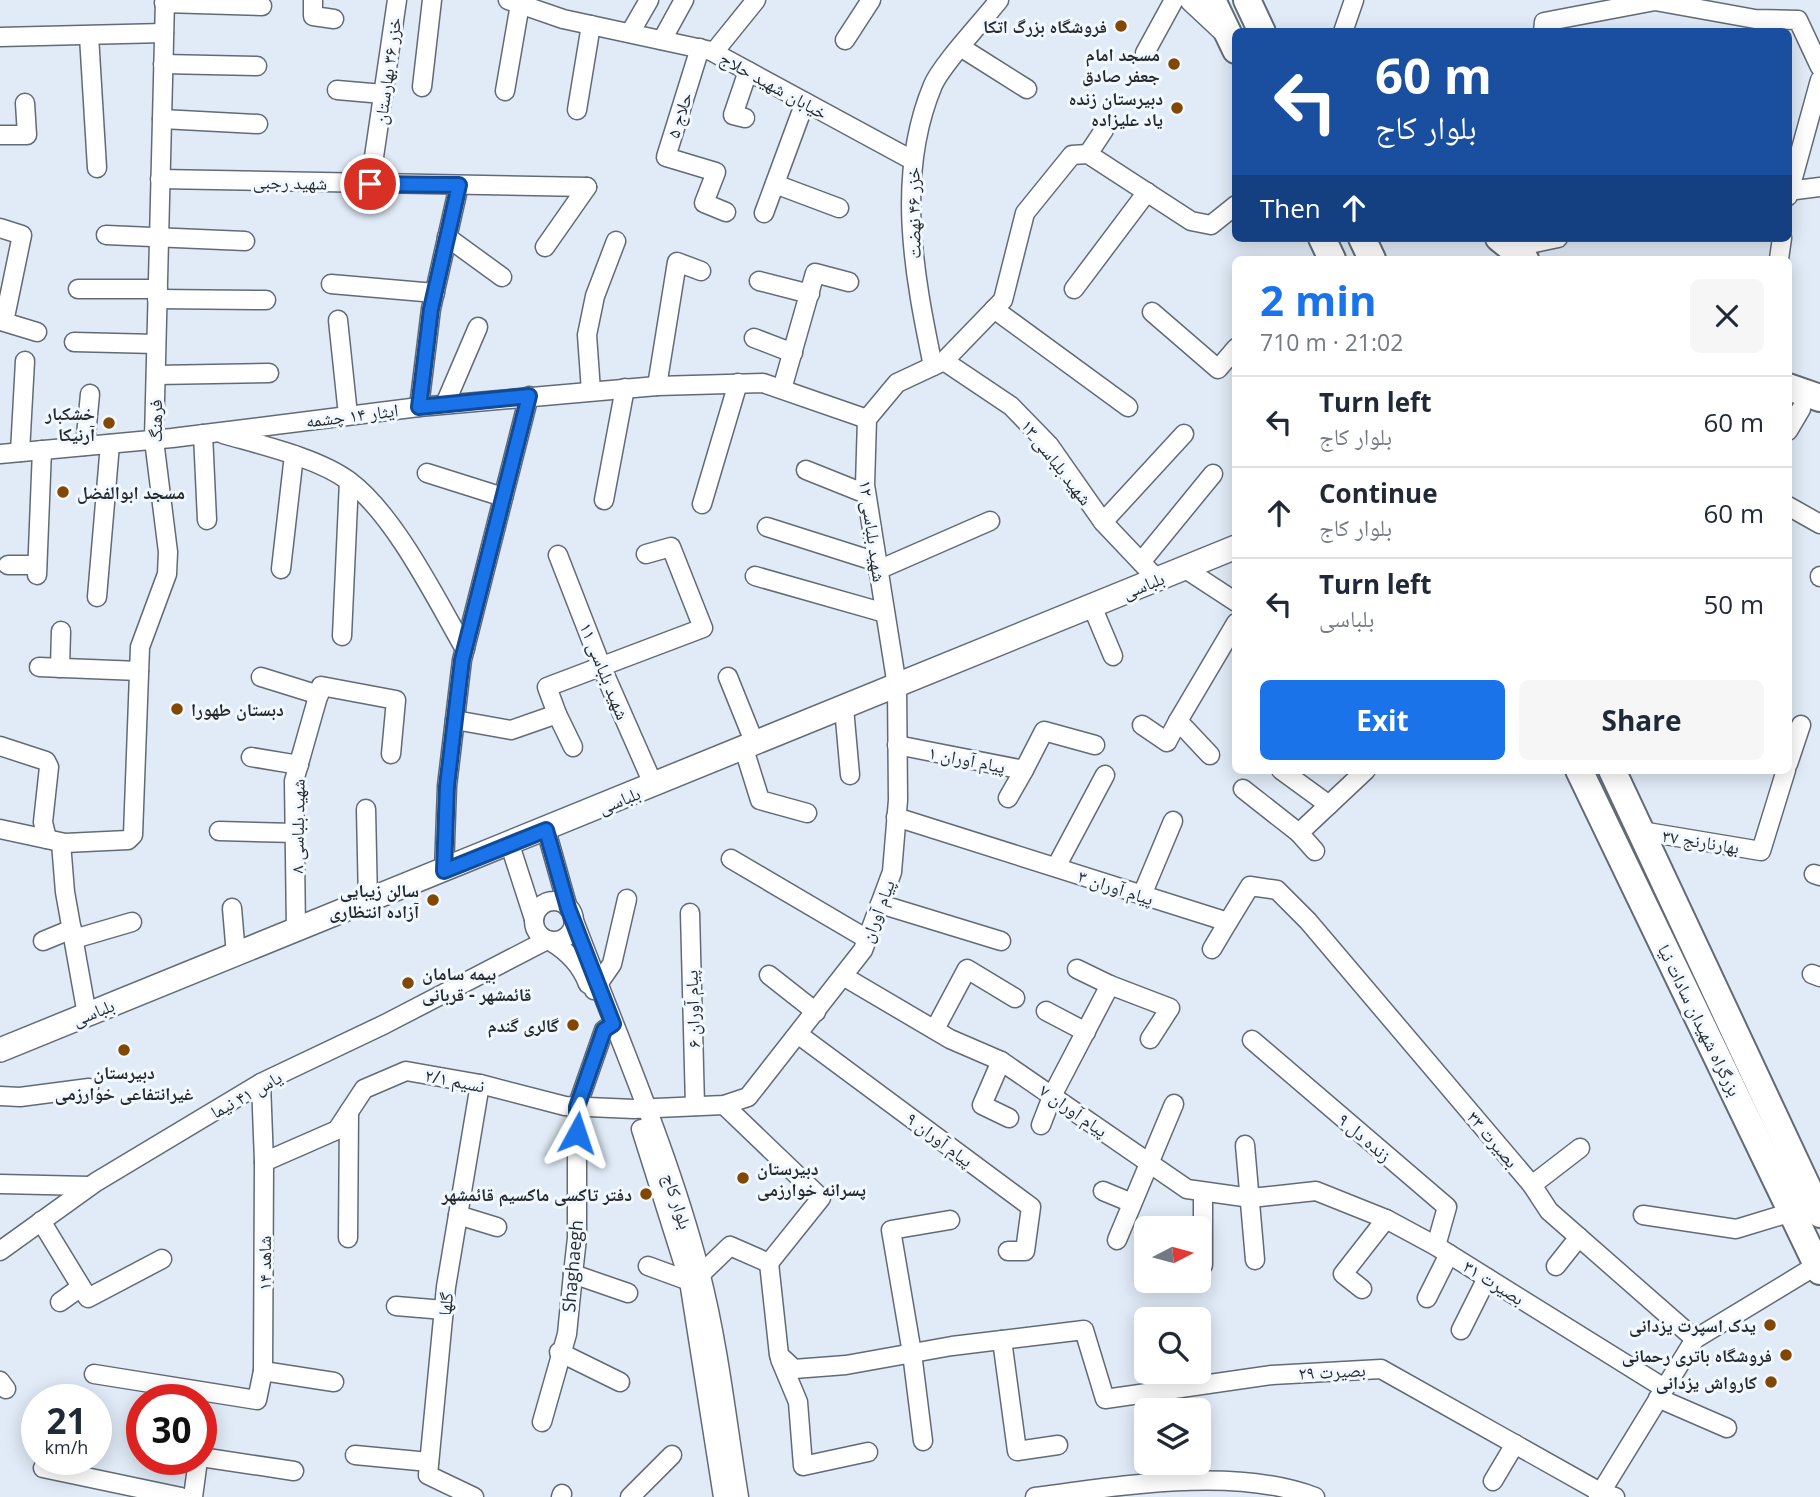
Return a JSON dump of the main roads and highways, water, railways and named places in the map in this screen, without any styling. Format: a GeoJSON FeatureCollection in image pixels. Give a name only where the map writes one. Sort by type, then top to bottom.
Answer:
{"type":"FeatureCollection","features":[{"type":"Feature","properties":{"kind":"highway"},"geometry":{"type":"LineString","coordinates":[[1212,0],[1232,42]]}},
{"type":"Feature","properties":{"kind":"highway"},"geometry":{"type":"LineString","coordinates":[[1247,0],[1260,28]]}},
{"type":"Feature","properties":{"kind":"highway"},"geometry":{"type":"LineString","coordinates":[[1488,242],[1508,250]]}},
{"type":"Feature","properties":{"kind":"highway","name":"بزرگراه شهیدان سادات نیا"},"geometry":{"type":"LineString","coordinates":[[1581,774],[1819,1268]]}},
{"type":"Feature","properties":{"kind":"highway","name":"بزرگراه شهیدان سادات نیا"},"geometry":{"type":"LineString","coordinates":[[1614,774],[1820,1214]]}},
{"type":"Feature","properties":{"kind":"main road"},"geometry":{"type":"LineString","coordinates":[[1192,0],[1232,42]]}},
{"type":"Feature","properties":{"kind":"main road","name":"بلباسی"},"geometry":{"type":"LineString","coordinates":[[0,1049],[510,845],[1232,549]]}},
{"type":"Feature","properties":{"kind":"place","name":"فروشگاه بزرگ اتکا"},"geometry":{"type":"Point","coordinates":[1121,26]}},
{"type":"Feature","properties":{"kind":"place","name":"مسجد امام جعفر صادق"},"geometry":{"type":"Point","coordinates":[1174,64]}},
{"type":"Feature","properties":{"kind":"place","name":"دبیرستان زنده یاد علیزاده"},"geometry":{"type":"Point","coordinates":[1177,108]}},
{"type":"Feature","properties":{"kind":"place","name":"خشکبار آرنیکا"},"geometry":{"type":"Point","coordinates":[109,423]}},
{"type":"Feature","properties":{"kind":"place","name":"مسجد ابوالفضل"},"geometry":{"type":"Point","coordinates":[63,492]}},
{"type":"Feature","properties":{"kind":"place","name":"دبستان طهورا"},"geometry":{"type":"Point","coordinates":[177,709]}},
{"type":"Feature","properties":{"kind":"place","name":"سالن زیبایی آزاده انتظاری"},"geometry":{"type":"Point","coordinates":[433,900]}},
{"type":"Feature","properties":{"kind":"place","name":"بیمه سامان قائمشهر - قربانی"},"geometry":{"type":"Point","coordinates":[408,983]}},
{"type":"Feature","properties":{"kind":"place","name":"گالری گندم"},"geometry":{"type":"Point","coordinates":[573,1025]}},
{"type":"Feature","properties":{"kind":"place","name":"دبیرستان غیرانتفاعی خوارزمی"},"geometry":{"type":"Point","coordinates":[124,1050]}},
{"type":"Feature","properties":{"kind":"place","name":"دبیرستان پسرانه خوارزمی"},"geometry":{"type":"Point","coordinates":[743,1178]}},
{"type":"Feature","properties":{"kind":"place","name":"دفتر تاکسی ماکسیم قائمشهر"},"geometry":{"type":"Point","coordinates":[646,1194]}},
{"type":"Feature","properties":{"kind":"place","name":"یدک اسپرت یزدانی"},"geometry":{"type":"Point","coordinates":[1770,1325]}},
{"type":"Feature","properties":{"kind":"place","name":"فروشگاه باتری رحمانی"},"geometry":{"type":"Point","coordinates":[1786,1355]}},
{"type":"Feature","properties":{"kind":"place","name":"کارواش یزدانی"},"geometry":{"type":"Point","coordinates":[1771,1382]}}]}
